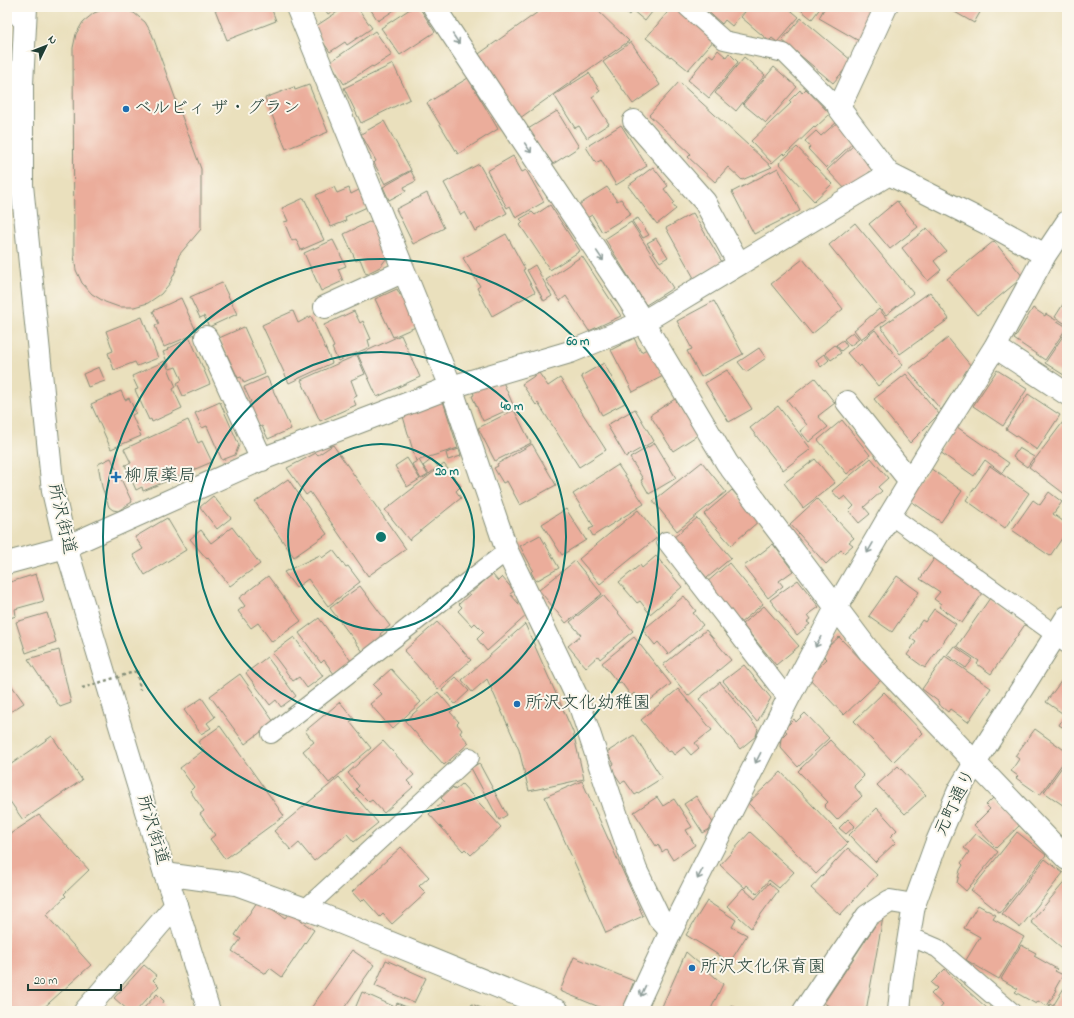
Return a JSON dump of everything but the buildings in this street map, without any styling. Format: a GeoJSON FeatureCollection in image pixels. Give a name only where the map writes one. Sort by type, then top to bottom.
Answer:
{"type":"FeatureCollection","features":[{"type":"Feature","properties":{"kind":"street"},"geometry":{"type":"LineString","coordinates":[[297,7],[451,387],[507,551],[576,697],[636,870],[659,918],[671,931]]}},
{"type":"Feature","properties":{"kind":"street"},"geometry":{"type":"LineString","coordinates":[[434,7],[643,322],[728,463],[872,655],[1067,859]]}},
{"type":"Feature","properties":{"kind":"street"},"geometry":{"type":"LineString","coordinates":[[886,7],[839,108],[889,174],[1000,230],[1045,255]]}},
{"type":"Feature","properties":{"kind":"street","name":"所沢街道"},"geometry":{"type":"LineString","coordinates":[[25,16],[22,84],[22,185],[53,491],[66,547],[165,874],[209,1011]]}},
{"type":"Feature","properties":{"kind":"street"},"geometry":{"type":"LineString","coordinates":[[634,121],[705,202],[739,264]]}},
{"type":"Feature","properties":{"kind":"street"},"geometry":{"type":"LineString","coordinates":[[7,563],[66,547],[262,460],[451,387],[570,352],[643,322],[889,174]]}},
{"type":"Feature","properties":{"kind":"street"},"geometry":{"type":"LineString","coordinates":[[634,1011],[671,931],[788,699],[836,608],[910,481],[995,347],[1045,255],[1067,222]]}},
{"type":"Feature","properties":{"kind":"street"},"geometry":{"type":"LineString","coordinates":[[325,307],[404,271]]}},
{"type":"Feature","properties":{"kind":"street"},"geometry":{"type":"LineString","coordinates":[[206,337],[262,460]]}},
{"type":"Feature","properties":{"kind":"street"},"geometry":{"type":"LineString","coordinates":[[995,347],[1067,394]]}},
{"type":"Feature","properties":{"kind":"street"},"geometry":{"type":"LineString","coordinates":[[847,402],[910,481]]}},
{"type":"Feature","properties":{"kind":"street","name":"元町通り"},"geometry":{"type":"LineString","coordinates":[[899,1011],[902,980],[914,905],[936,844],[959,790],[975,763],[1063,632]]}},
{"type":"Feature","properties":{"kind":"street"},"geometry":{"type":"LineString","coordinates":[[165,874],[236,884],[305,909],[558,1011]]}},
{"type":"Feature","properties":{"kind":"street"},"geometry":{"type":"LineString","coordinates":[[804,1011],[868,916],[890,901],[914,905]]}},
{"type":"Feature","properties":{"kind":"street"},"geometry":{"type":"LineString","coordinates":[[85,1011],[176,905]]}},
{"type":"Feature","properties":{"kind":"lane"},"geometry":{"type":"LineString","coordinates":[[9,7],[25,16]]}},
{"type":"Feature","properties":{"kind":"lane"},"geometry":{"type":"LineString","coordinates":[[687,7],[724,40],[784,53],[839,108]]}},
{"type":"Feature","properties":{"kind":"lane"},"geometry":{"type":"LineString","coordinates":[[890,515],[1063,632]]}},
{"type":"Feature","properties":{"kind":"lane"},"geometry":{"type":"LineString","coordinates":[[666,541],[788,699]]}},
{"type":"Feature","properties":{"kind":"lane"},"geometry":{"type":"LineString","coordinates":[[271,734],[507,551]]}},
{"type":"Feature","properties":{"kind":"lane"},"geometry":{"type":"LineString","coordinates":[[305,909],[470,757]]}},
{"type":"Feature","properties":{"kind":"lane"},"geometry":{"type":"LineString","coordinates":[[909,936],[937,948],[1011,1011]]}},
{"type":"Feature","properties":{"kind":"path"},"geometry":{"type":"LineString","coordinates":[[82,688],[137,671]]}},
{"type":"Feature","properties":{"kind":"place","name":"ベルビィ ザ・グラン"},"geometry":{"type":"Point","coordinates":[126,109]}},
{"type":"Feature","properties":{"kind":"place","name":"柳原薬局"},"geometry":{"type":"Point","coordinates":[116,477]}},
{"type":"Feature","properties":{"kind":"place","name":"所沢文化幼稚園"},"geometry":{"type":"Point","coordinates":[517,704]}},
{"type":"Feature","properties":{"kind":"place","name":"所沢文化保育園"},"geometry":{"type":"Point","coordinates":[692,968]}}]}
